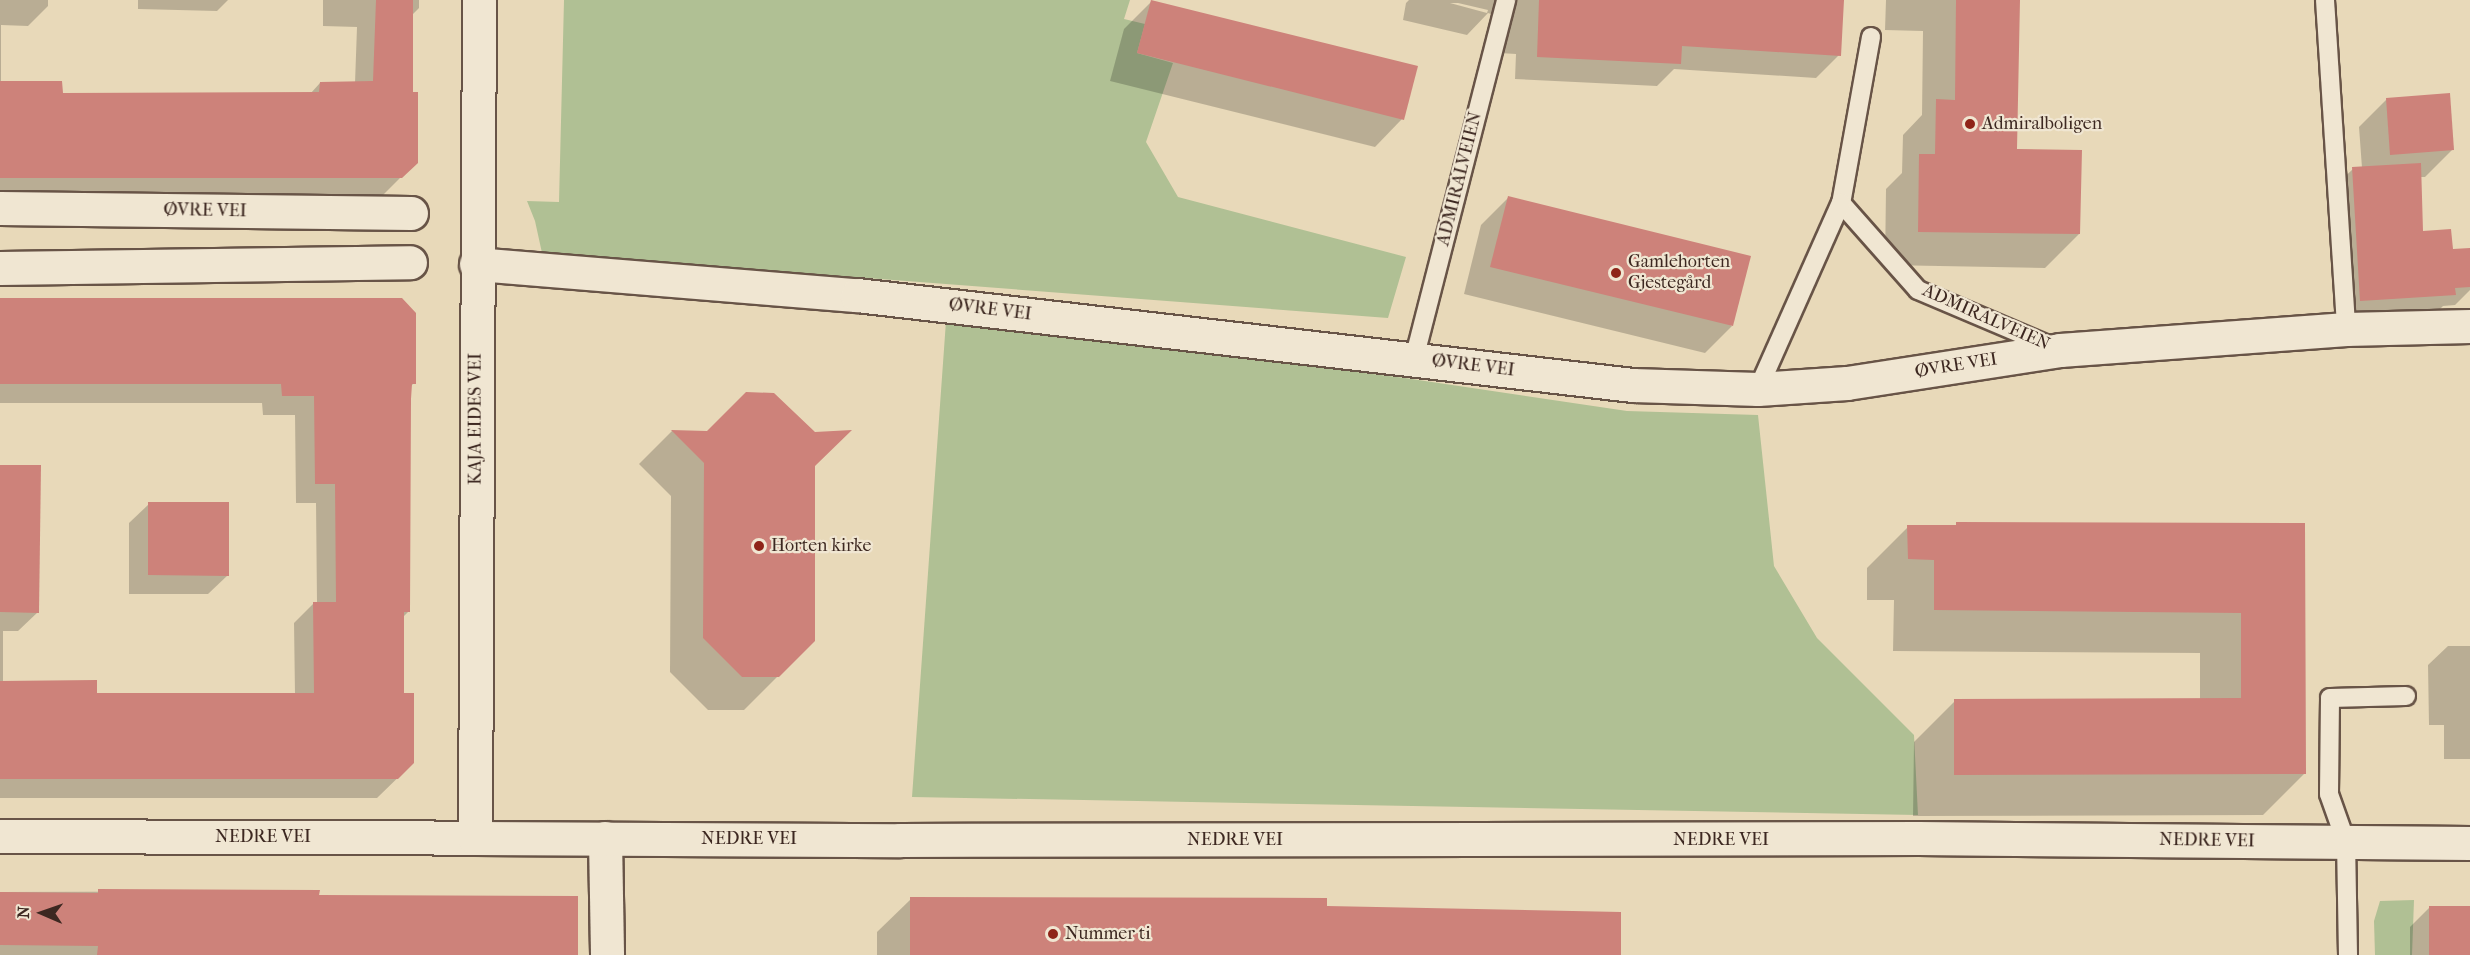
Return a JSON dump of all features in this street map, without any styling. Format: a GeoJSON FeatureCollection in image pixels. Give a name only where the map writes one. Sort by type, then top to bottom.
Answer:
{"type":"FeatureCollection","features":[{"type":"Feature","properties":{"kind":"street","name":"KAJA EIDES VEI"},"geometry":{"type":"LineString","coordinates":[[475,838],[479,0]]}},
{"type":"Feature","properties":{"kind":"street","name":"ØVRE VEI"},"geometry":{"type":"LineString","coordinates":[[0,208],[411,213]]}},
{"type":"Feature","properties":{"kind":"street"},"geometry":{"type":"LineString","coordinates":[[0,268],[410,262]]}},
{"type":"Feature","properties":{"kind":"street","name":"ØVRE VEI"},"geometry":{"type":"LineString","coordinates":[[476,264],[857,295],[1633,385],[1758,389],[1847,383],[2060,350],[2346,329],[2470,326]]}},
{"type":"Feature","properties":{"kind":"street","name":"NEDRE VEI"},"geometry":{"type":"LineString","coordinates":[[0,836],[1507,840],[1918,838],[2470,843]]}},
{"type":"Feature","properties":{"kind":"street"},"geometry":{"type":"LineString","coordinates":[[605,838],[607,955]]}},
{"type":"Feature","properties":{"kind":"lane","name":"ADMIRALVEIEN"},"geometry":{"type":"LineString","coordinates":[[1414,358],[1506,0]]}},
{"type":"Feature","properties":{"kind":"lane"},"geometry":{"type":"LineString","coordinates":[[2325,0],[2346,329]]}},
{"type":"Feature","properties":{"kind":"lane"},"geometry":{"type":"LineString","coordinates":[[1758,389],[1841,203],[1872,37]]}},
{"type":"Feature","properties":{"kind":"lane","name":"ADMIRALVEIEN"},"geometry":{"type":"LineString","coordinates":[[1841,203],[1918,290],[2060,350]]}},
{"type":"Feature","properties":{"kind":"lane"},"geometry":{"type":"LineString","coordinates":[[2348,955],[2346,842],[2329,794],[2330,698],[2406,696]]}},
{"type":"Feature","properties":{"kind":"green space"},"geometry":{"type":"Polygon","coordinates":[[[564,0],[1130,0],[1124,19],[1145,24],[1137,53],[1173,63],[1146,142],[1178,197],[1406,257],[1388,318],[542,253],[535,221],[527,201],[559,202],[564,0]]]}},
{"type":"Feature","properties":{"kind":"green space"},"geometry":{"type":"Polygon","coordinates":[[[946,321],[1405,378],[1627,411],[1758,415],[1774,566],[1817,638],[1914,735],[1918,815],[912,797],[946,321]]]}},
{"type":"Feature","properties":{"kind":"green space"},"geometry":{"type":"Polygon","coordinates":[[[2414,900],[2412,955],[2375,955],[2374,921],[2380,901],[2414,900]]]}},
{"type":"Feature","properties":{"kind":"building"},"geometry":{"type":"Polygon","coordinates":[[[376,0],[413,0],[413,92],[418,92],[418,163],[402,178],[0,178],[0,81],[62,81],[63,93],[319,92],[320,82],[373,81],[376,0]]]}},
{"type":"Feature","properties":{"kind":"building"},"geometry":{"type":"Polygon","coordinates":[[[1151,0],[1418,66],[1404,120],[1137,53],[1151,0]]]}},
{"type":"Feature","properties":{"kind":"building"},"geometry":{"type":"Polygon","coordinates":[[[1539,0],[1844,0],[1841,56],[1682,46],[1681,64],[1537,57],[1539,0]]]}},
{"type":"Feature","properties":{"kind":"building","name":"Admiralboligen"},"geometry":{"type":"Polygon","coordinates":[[[1956,0],[2020,0],[2017,149],[2082,150],[2080,234],[1918,232],[1919,154],[1935,154],[1936,99],[1955,100],[1956,0]]]}},
{"type":"Feature","properties":{"kind":"building"},"geometry":{"type":"Polygon","coordinates":[[[2450,93],[2454,150],[2390,155],[2386,98],[2450,93]]]}},
{"type":"Feature","properties":{"kind":"building"},"geometry":{"type":"Polygon","coordinates":[[[2421,163],[2423,231],[2451,229],[2453,249],[2470,248],[2470,287],[2455,288],[2456,295],[2360,301],[2352,167],[2421,163]]]}},
{"type":"Feature","properties":{"kind":"building"},"geometry":{"type":"Polygon","coordinates":[[[1508,196],[1751,256],[1733,326],[1490,267],[1508,196]]]}},
{"type":"Feature","properties":{"kind":"building"},"geometry":{"type":"Polygon","coordinates":[[[0,298],[402,298],[416,313],[416,384],[412,384],[411,399],[410,612],[404,612],[404,693],[414,693],[414,763],[398,779],[0,779],[0,681],[97,680],[97,693],[314,693],[313,602],[336,602],[335,484],[315,484],[314,396],[282,396],[281,384],[0,384],[0,298]]]}},
{"type":"Feature","properties":{"kind":"building","name":"Horten kirke"},"geometry":{"type":"Polygon","coordinates":[[[746,392],[774,393],[815,432],[852,430],[815,466],[815,641],[779,677],[742,677],[703,638],[704,463],[671,430],[707,431],[746,392]]]}},
{"type":"Feature","properties":{"kind":"building"},"geometry":{"type":"Polygon","coordinates":[[[0,465],[41,465],[39,613],[0,612],[0,465]]]}},
{"type":"Feature","properties":{"kind":"building"},"geometry":{"type":"Polygon","coordinates":[[[148,502],[229,502],[229,576],[148,575],[148,502]]]}},
{"type":"Feature","properties":{"kind":"building"},"geometry":{"type":"Polygon","coordinates":[[[1956,522],[2305,523],[2306,774],[1954,775],[1954,699],[2241,698],[2241,613],[1934,610],[1934,560],[1908,559],[1907,525],[1956,525],[1956,522]]]}},
{"type":"Feature","properties":{"kind":"building"},"geometry":{"type":"Polygon","coordinates":[[[98,889],[320,890],[319,895],[578,896],[578,955],[97,955],[98,946],[0,945],[0,892],[98,893],[98,889]]]}},
{"type":"Feature","properties":{"kind":"building"},"geometry":{"type":"Polygon","coordinates":[[[910,897],[1327,898],[1327,906],[1621,912],[1621,955],[910,955],[910,897]]]}},
{"type":"Feature","properties":{"kind":"building"},"geometry":{"type":"Polygon","coordinates":[[[2429,906],[2470,906],[2470,955],[2429,955],[2429,906]]]}},
{"type":"Feature","properties":{"kind":"place","name":"Admiralboligen"},"geometry":{"type":"Point","coordinates":[1970,124]}},
{"type":"Feature","properties":{"kind":"place","name":"Gamlehorten Gjestegård"},"geometry":{"type":"Point","coordinates":[1616,273]}},
{"type":"Feature","properties":{"kind":"place","name":"Horten kirke"},"geometry":{"type":"Point","coordinates":[759,546]}},
{"type":"Feature","properties":{"kind":"place","name":"Nummer ti"},"geometry":{"type":"Point","coordinates":[1053,934]}}]}
